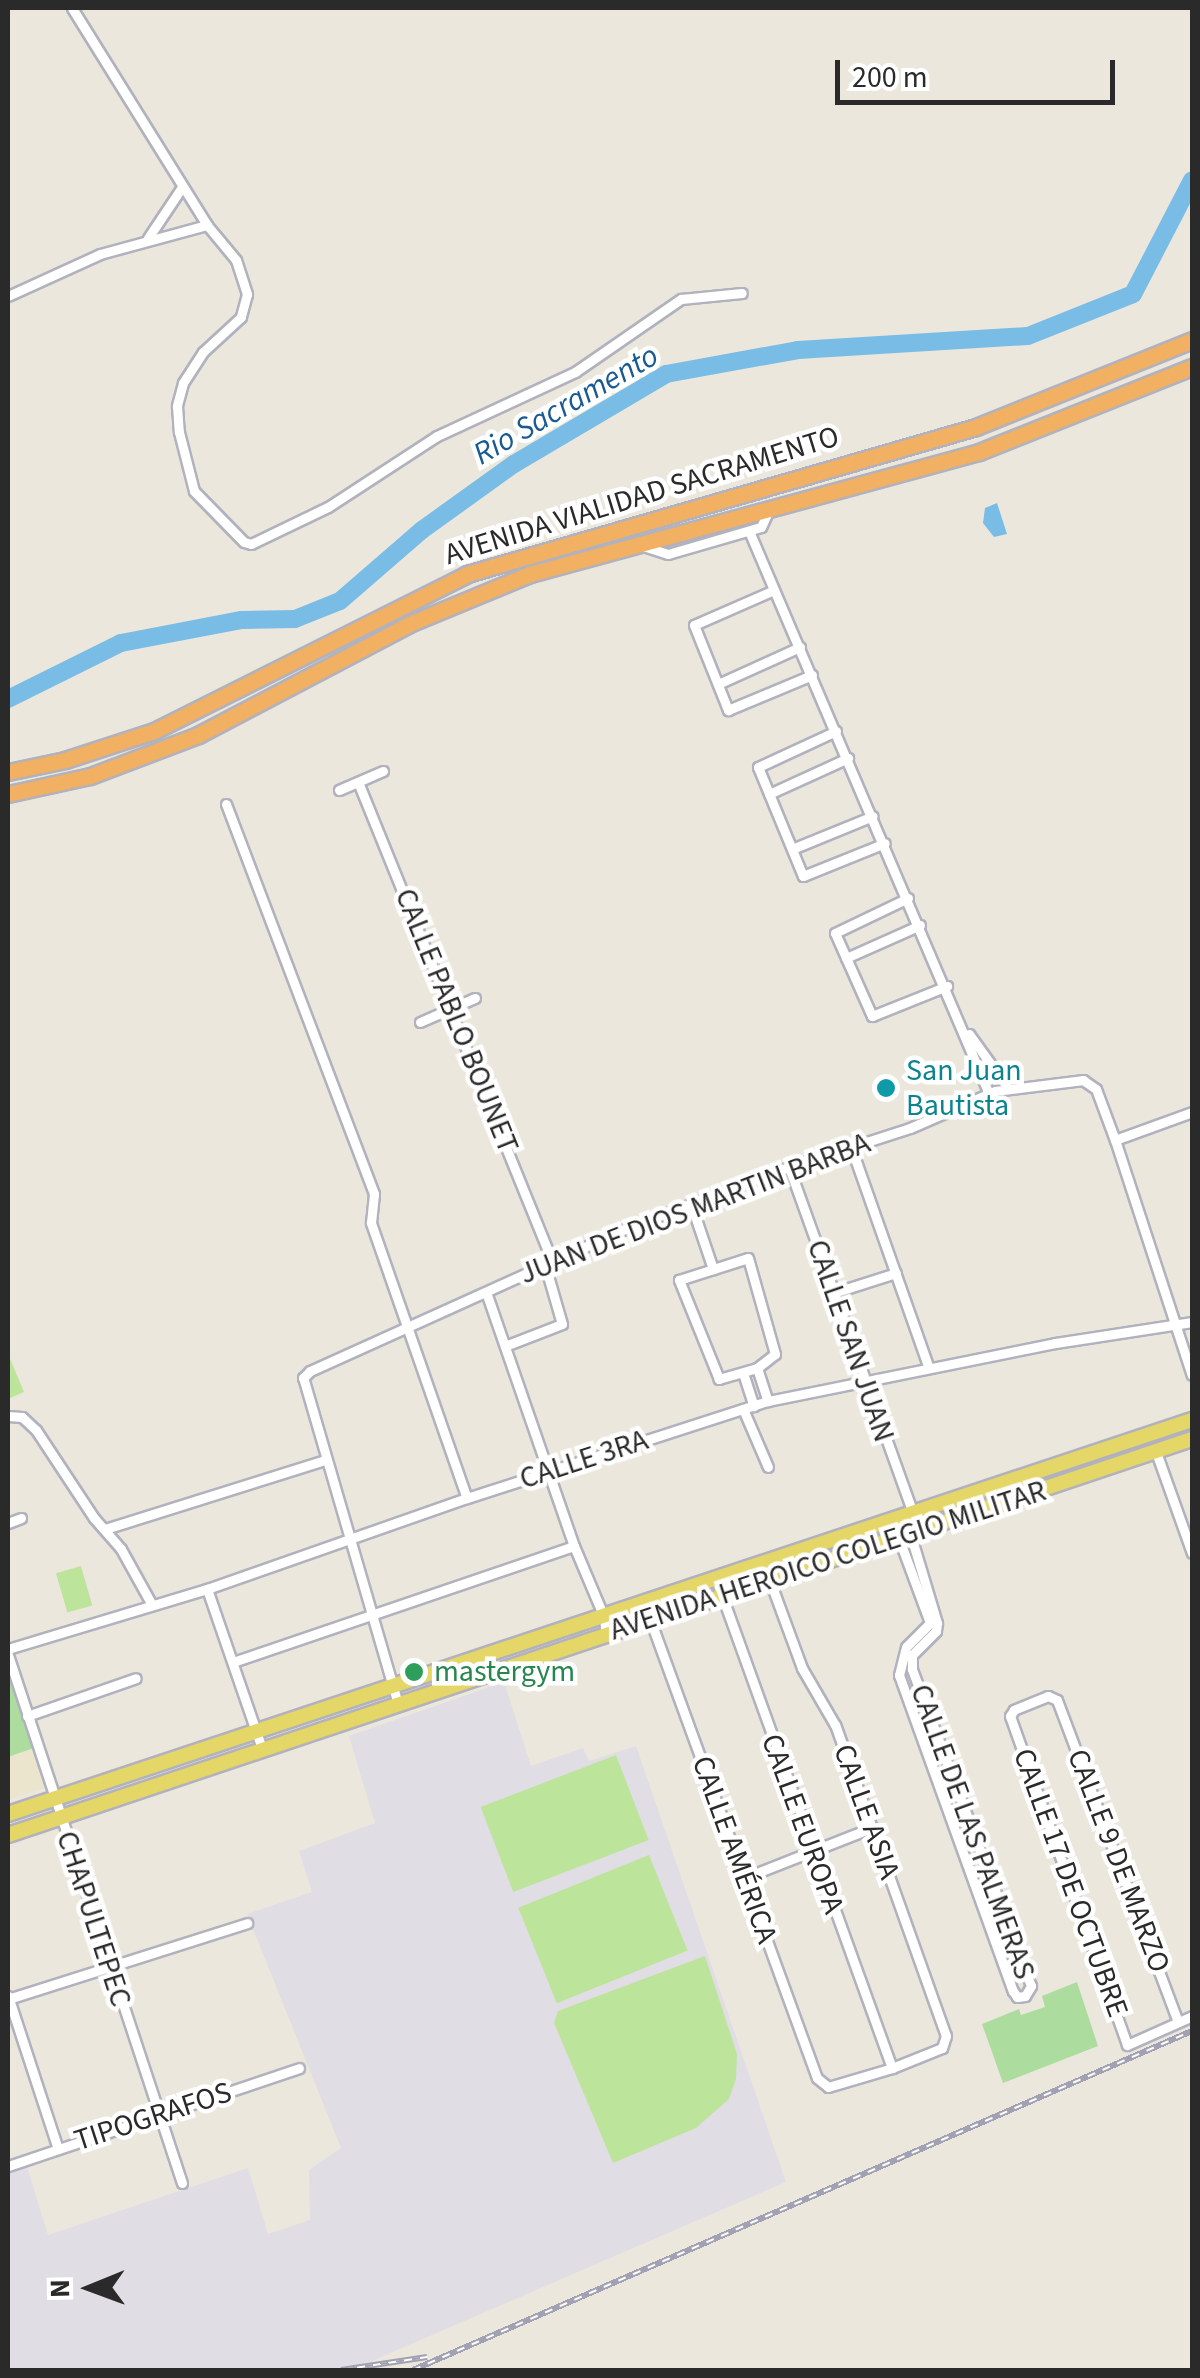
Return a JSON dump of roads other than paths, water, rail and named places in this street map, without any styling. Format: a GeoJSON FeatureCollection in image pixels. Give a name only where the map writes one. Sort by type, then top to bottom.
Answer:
{"type":"FeatureCollection","features":[{"type":"Feature","properties":{"kind":"highway","name":"AVENIDA VIALIDAD SACRAMENTO"},"geometry":{"type":"LineString","coordinates":[[8,772],[65,760],[154,732],[466,574],[976,426],[1192,340]]}},
{"type":"Feature","properties":{"kind":"highway","name":"AVENIDA VIALIDAD SACRAMENTO"},"geometry":{"type":"LineString","coordinates":[[8,794],[90,776],[198,735],[425,618],[530,574],[979,452],[1192,366]]}},
{"type":"Feature","properties":{"kind":"main road","name":"AVENIDA HEROICO COLEGIO MILITAR"},"geometry":{"type":"LineString","coordinates":[[8,1814],[1192,1420]]}},
{"type":"Feature","properties":{"kind":"main road","name":"AVENIDA HEROICO COLEGIO MILITAR"},"geometry":{"type":"LineString","coordinates":[[8,1835],[1192,1439]]}},
{"type":"Feature","properties":{"kind":"street"},"geometry":{"type":"LineString","coordinates":[[72,8],[182,187],[244,273],[246,306],[241,317],[204,352],[188,374],[180,390],[177,421],[194,491],[244,542],[251,544],[328,507],[437,436],[575,372],[681,299],[742,293]]}},
{"type":"Feature","properties":{"kind":"street"},"geometry":{"type":"LineString","coordinates":[[148,238],[182,187]]}},
{"type":"Feature","properties":{"kind":"street"},"geometry":{"type":"LineString","coordinates":[[8,296],[100,254],[207,224]]}},
{"type":"Feature","properties":{"kind":"street"},"geometry":{"type":"LineString","coordinates":[[636,544],[668,554],[761,528],[771,506]]}},
{"type":"Feature","properties":{"kind":"street"},"geometry":{"type":"LineString","coordinates":[[749,531],[965,1028],[989,1094]]}},
{"type":"Feature","properties":{"kind":"street"},"geometry":{"type":"LineString","coordinates":[[774,590],[694,625],[728,710],[812,675]]}},
{"type":"Feature","properties":{"kind":"street"},"geometry":{"type":"LineString","coordinates":[[718,684],[800,647]]}},
{"type":"Feature","properties":{"kind":"street"},"geometry":{"type":"LineString","coordinates":[[836,731],[758,767],[803,876],[885,843]]}},
{"type":"Feature","properties":{"kind":"street"},"geometry":{"type":"LineString","coordinates":[[769,794],[848,758]]}},
{"type":"Feature","properties":{"kind":"street"},"geometry":{"type":"LineString","coordinates":[[339,790],[383,771]]}},
{"type":"Feature","properties":{"kind":"street","name":"CALLE PABLO BOUNET"},"geometry":{"type":"LineString","coordinates":[[358,782],[452,1008],[548,1263],[562,1320],[558,1327],[505,1346]]}},
{"type":"Feature","properties":{"kind":"street"},"geometry":{"type":"LineString","coordinates":[[226,804],[374,1194],[371,1223],[410,1325],[467,1498]]}},
{"type":"Feature","properties":{"kind":"street"},"geometry":{"type":"LineString","coordinates":[[792,850],[873,816]]}},
{"type":"Feature","properties":{"kind":"street"},"geometry":{"type":"LineString","coordinates":[[908,898],[835,933],[872,1016],[946,986]]}},
{"type":"Feature","properties":{"kind":"street"},"geometry":{"type":"LineString","coordinates":[[846,958],[920,925]]}},
{"type":"Feature","properties":{"kind":"street"},"geometry":{"type":"LineString","coordinates":[[420,1022],[475,998]]}},
{"type":"Feature","properties":{"kind":"street"},"geometry":{"type":"LineString","coordinates":[[965,1028],[1008,1088]]}},
{"type":"Feature","properties":{"kind":"street","name":"JUAN DE DIOS MARTIN BARBA"},"geometry":{"type":"LineString","coordinates":[[325,1460],[304,1378],[310,1371],[548,1263],[690,1204],[1008,1088],[1076,1080],[1096,1089],[1115,1140]]}},
{"type":"Feature","properties":{"kind":"street"},"geometry":{"type":"LineString","coordinates":[[1192,1112],[1115,1140],[1192,1376]]}},
{"type":"Feature","properties":{"kind":"street"},"geometry":{"type":"LineString","coordinates":[[851,1147],[929,1368]]}},
{"type":"Feature","properties":{"kind":"street","name":"CALLE SAN JUAN"},"geometry":{"type":"LineString","coordinates":[[789,1167],[834,1293],[905,1517]]}},
{"type":"Feature","properties":{"kind":"street"},"geometry":{"type":"LineString","coordinates":[[690,1204],[713,1269]]}},
{"type":"Feature","properties":{"kind":"street"},"geometry":{"type":"LineString","coordinates":[[748,1258],[775,1352],[771,1360],[758,1368],[722,1379],[716,1376],[679,1280],[748,1258]]}},
{"type":"Feature","properties":{"kind":"street"},"geometry":{"type":"LineString","coordinates":[[834,1293],[896,1273]]}},
{"type":"Feature","properties":{"kind":"street"},"geometry":{"type":"LineString","coordinates":[[486,1292],[574,1546],[604,1617],[606,1635]]}},
{"type":"Feature","properties":{"kind":"street","name":"CALLE 3RA"},"geometry":{"type":"LineString","coordinates":[[8,1652],[768,1401],[862,1380],[1192,1322]]}},
{"type":"Feature","properties":{"kind":"street"},"geometry":{"type":"LineString","coordinates":[[758,1368],[768,1401]]}},
{"type":"Feature","properties":{"kind":"street"},"geometry":{"type":"LineString","coordinates":[[743,1373],[748,1407],[768,1468]]}},
{"type":"Feature","properties":{"kind":"street"},"geometry":{"type":"LineString","coordinates":[[8,1416],[22,1417],[36,1430],[105,1528],[152,1605]]}},
{"type":"Feature","properties":{"kind":"street"},"geometry":{"type":"LineString","coordinates":[[1156,1452],[1189,1533],[1192,1553]]}},
{"type":"Feature","properties":{"kind":"street"},"geometry":{"type":"LineString","coordinates":[[105,1528],[325,1460],[398,1704]]}},
{"type":"Feature","properties":{"kind":"street","name":"CALLE DE LAS PALMERAS"},"geometry":{"type":"LineString","coordinates":[[905,1517],[903,1536],[930,1623],[908,1655],[900,1675],[1013,1991],[1018,1997],[1025,1996],[1031,1986],[908,1655]]}},
{"type":"Feature","properties":{"kind":"street"},"geometry":{"type":"LineString","coordinates":[[8,1523],[21,1518]]}},
{"type":"Feature","properties":{"kind":"street"},"geometry":{"type":"LineString","coordinates":[[233,1662],[574,1546]]}},
{"type":"Feature","properties":{"kind":"street","name":"CALLE EUROPA"},"geometry":{"type":"LineString","coordinates":[[716,1579],[719,1597],[892,2068]]}},
{"type":"Feature","properties":{"kind":"street","name":"CALLE ASIA"},"geometry":{"type":"LineString","coordinates":[[770,1581],[802,1668],[834,1725],[946,2036],[942,2048],[892,2068]]}},
{"type":"Feature","properties":{"kind":"street"},"geometry":{"type":"LineString","coordinates":[[207,1588],[262,1749]]}},
{"type":"Feature","properties":{"kind":"street","name":"CALLE AMÉRICA"},"geometry":{"type":"LineString","coordinates":[[651,1622],[816,2078],[828,2088],[892,2068]]}},
{"type":"Feature","properties":{"kind":"street","name":"CHAPULTEPEC"},"geometry":{"type":"LineString","coordinates":[[8,1652],[182,2183]]}},
{"type":"Feature","properties":{"kind":"street"},"geometry":{"type":"LineString","coordinates":[[26,1716],[136,1678]]}},
{"type":"Feature","properties":{"kind":"street","name":"CALLE 9 DE MARZO"},"geometry":{"type":"LineString","coordinates":[[1012,1722],[1014,1710],[1048,1696],[1057,1700],[1178,2022]]}},
{"type":"Feature","properties":{"kind":"street","name":"CALLE 17 DE OCTUBRE"},"geometry":{"type":"LineString","coordinates":[[1012,1722],[1127,2044],[1178,2022]]}},
{"type":"Feature","properties":{"kind":"street"},"geometry":{"type":"LineString","coordinates":[[744,1878],[872,1828]]}},
{"type":"Feature","properties":{"kind":"street"},"geometry":{"type":"LineString","coordinates":[[959,1841],[973,1835]]}},
{"type":"Feature","properties":{"kind":"street"},"geometry":{"type":"LineString","coordinates":[[58,2149],[8,1998],[247,1923]]}},
{"type":"Feature","properties":{"kind":"street"},"geometry":{"type":"LineString","coordinates":[[1178,2022],[1192,2016]]}},
{"type":"Feature","properties":{"kind":"street","name":"TIPOGRAFOS"},"geometry":{"type":"LineString","coordinates":[[8,2166],[299,2068]]}},
{"type":"Feature","properties":{"kind":"water"},"geometry":{"type":"Polygon","coordinates":[[[997,503],[1007,534],[994,537],[983,523],[985,508],[997,503]]]}},
{"type":"Feature","properties":{"kind":"waterway","name":"Rio Sacramento"},"geometry":{"type":"LineString","coordinates":[[8,699],[121,643],[242,620],[295,619],[340,601],[422,530],[514,464],[666,374],[798,350],[1028,336],[1133,294],[1192,180]]}},
{"type":"Feature","properties":{"kind":"railway"},"geometry":{"type":"LineString","coordinates":[[413,2370],[1192,2031]]}},
{"type":"Feature","properties":{"kind":"railway"},"geometry":{"type":"LineString","coordinates":[[341,2370],[427,2357]]}},
{"type":"Feature","properties":{"kind":"place","name":"San Juan Bautista"},"geometry":{"type":"Point","coordinates":[886,1088]}},
{"type":"Feature","properties":{"kind":"place","name":"mastergym"},"geometry":{"type":"Point","coordinates":[414,1672]}}]}
